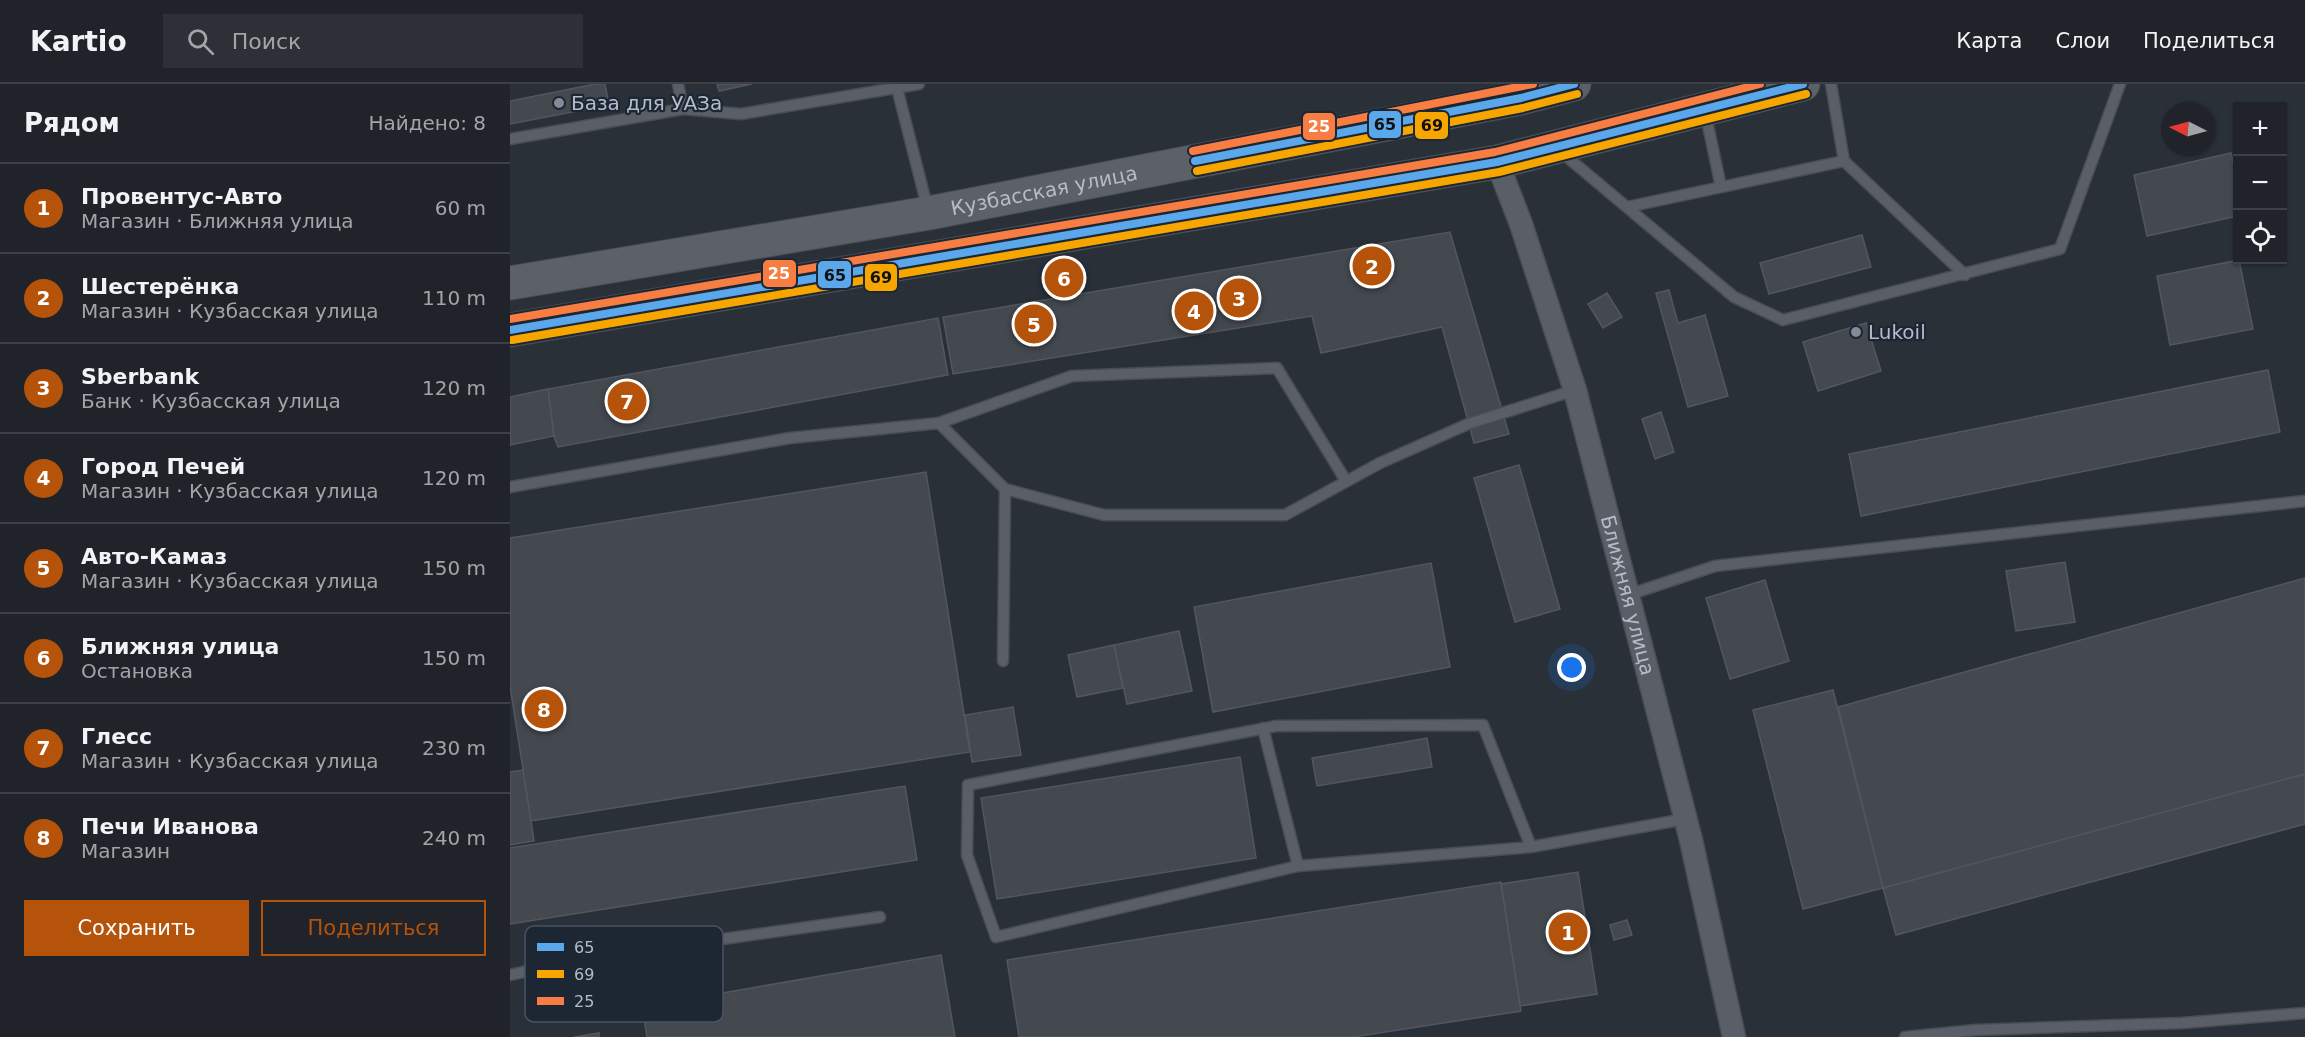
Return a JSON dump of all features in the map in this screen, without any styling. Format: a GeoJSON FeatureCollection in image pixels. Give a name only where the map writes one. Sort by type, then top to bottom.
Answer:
{"type":"FeatureCollection","features":[{"type":"Feature","properties":{"kind":"main road","name":"Кузбасская улица"},"geometry":{"type":"LineString","coordinates":[[510,283],[929,213],[1517,91],[1574,84]]}},
{"type":"Feature","properties":{"kind":"main road"},"geometry":{"type":"LineString","coordinates":[[510,330],[1497,162],[1803,84]]}},
{"type":"Feature","properties":{"kind":"street","name":"Ближняя улица"},"geometry":{"type":"LineString","coordinates":[[1497,162],[1521,224],[1575,390],[1685,819],[1734,1037]]}},
{"type":"Feature","properties":{"kind":"lane"},"geometry":{"type":"LineString","coordinates":[[678,84],[683,109]]}},
{"type":"Feature","properties":{"kind":"lane"},"geometry":{"type":"LineString","coordinates":[[510,139],[683,109],[741,114],[919,84]]}},
{"type":"Feature","properties":{"kind":"lane"},"geometry":{"type":"LineString","coordinates":[[1832,84],[1844,161],[1965,275]]}},
{"type":"Feature","properties":{"kind":"lane"},"geometry":{"type":"LineString","coordinates":[[1556,148],[1734,297],[1783,320],[2060,249],[2120,84]]}},
{"type":"Feature","properties":{"kind":"lane"},"geometry":{"type":"LineString","coordinates":[[897,86],[929,213]]}},
{"type":"Feature","properties":{"kind":"lane"},"geometry":{"type":"LineString","coordinates":[[1705,110],[1722,187]]}},
{"type":"Feature","properties":{"kind":"lane"},"geometry":{"type":"LineString","coordinates":[[1627,207],[1844,161]]}},
{"type":"Feature","properties":{"kind":"lane"},"geometry":{"type":"LineString","coordinates":[[510,487],[790,438],[939,423],[1072,376],[1277,368],[1346,482]]}},
{"type":"Feature","properties":{"kind":"lane"},"geometry":{"type":"LineString","coordinates":[[939,423],[1005,489],[1104,515],[1285,515],[1380,463],[1468,424],[1575,390]]}},
{"type":"Feature","properties":{"kind":"lane"},"geometry":{"type":"LineString","coordinates":[[1003,661],[1005,489]]}},
{"type":"Feature","properties":{"kind":"lane"},"geometry":{"type":"LineString","coordinates":[[1628,595],[1715,566],[2305,501]]}},
{"type":"Feature","properties":{"kind":"lane"},"geometry":{"type":"LineString","coordinates":[[1531,847],[1483,725],[1276,726],[968,785],[967,855],[996,937],[1298,866],[1531,847],[1685,819]]}},
{"type":"Feature","properties":{"kind":"lane"},"geometry":{"type":"LineString","coordinates":[[1263,728],[1298,866]]}},
{"type":"Feature","properties":{"kind":"lane"},"geometry":{"type":"LineString","coordinates":[[723,939],[880,917]]}},
{"type":"Feature","properties":{"kind":"lane"},"geometry":{"type":"LineString","coordinates":[[510,975],[525,972]]}},
{"type":"Feature","properties":{"kind":"lane"},"geometry":{"type":"LineString","coordinates":[[1905,1037],[1976,1030],[2182,1023],[2305,1013]]}},
{"type":"Feature","properties":{"kind":"building","name":"База для УАЗа"},"geometry":{"type":"Polygon","coordinates":[[[605,84],[609,105],[510,124],[510,101],[605,84]]]}},
{"type":"Feature","properties":{"kind":"building"},"geometry":{"type":"Polygon","coordinates":[[[717,84],[752,84],[719,91],[717,84]]]}},
{"type":"Feature","properties":{"kind":"building"},"geometry":{"type":"Polygon","coordinates":[[[2231,153],[2233,217],[2147,236],[2134,175],[2231,153]]]}},
{"type":"Feature","properties":{"kind":"building"},"geometry":{"type":"Polygon","coordinates":[[[1450,232],[1509,434],[1474,443],[1442,327],[1321,353],[1312,316],[953,374],[943,317],[1450,232]]]}},
{"type":"Feature","properties":{"kind":"building"},"geometry":{"type":"Polygon","coordinates":[[[1862,235],[1871,267],[1769,294],[1760,263],[1862,235]]]}},
{"type":"Feature","properties":{"kind":"building"},"geometry":{"type":"Polygon","coordinates":[[[2233,261],[2233,264],[2240,264],[2253,329],[2170,345],[2157,276],[2233,261]]]}},
{"type":"Feature","properties":{"kind":"building"},"geometry":{"type":"Polygon","coordinates":[[[1669,290],[1678,323],[1705,315],[1728,396],[1688,407],[1656,293],[1669,290]]]}},
{"type":"Feature","properties":{"kind":"building"},"geometry":{"type":"Polygon","coordinates":[[[1607,293],[1622,317],[1603,328],[1588,304],[1607,293]]]}},
{"type":"Feature","properties":{"kind":"building"},"geometry":{"type":"Polygon","coordinates":[[[938,318],[948,375],[558,447],[554,436],[548,389],[938,318]]]}},
{"type":"Feature","properties":{"kind":"building"},"geometry":{"type":"Polygon","coordinates":[[[1866,323],[1881,371],[1818,391],[1803,342],[1866,323]]]}},
{"type":"Feature","properties":{"kind":"building"},"geometry":{"type":"Polygon","coordinates":[[[2268,370],[2280,432],[1861,516],[1849,454],[2268,370]]]}},
{"type":"Feature","properties":{"kind":"building"},"geometry":{"type":"Polygon","coordinates":[[[548,389],[554,436],[510,445],[510,397],[548,389]]]}},
{"type":"Feature","properties":{"kind":"building"},"geometry":{"type":"Polygon","coordinates":[[[1661,412],[1674,452],[1655,459],[1642,419],[1661,412]]]}},
{"type":"Feature","properties":{"kind":"building"},"geometry":{"type":"Polygon","coordinates":[[[1519,465],[1560,609],[1515,622],[1474,478],[1519,465]]]}},
{"type":"Feature","properties":{"kind":"building"},"geometry":{"type":"Polygon","coordinates":[[[926,472],[970,752],[531,821],[510,686],[510,538],[926,472]]]}},
{"type":"Feature","properties":{"kind":"building"},"geometry":{"type":"Polygon","coordinates":[[[2065,562],[2075,622],[2016,631],[2006,571],[2065,562]]]}},
{"type":"Feature","properties":{"kind":"building"},"geometry":{"type":"Polygon","coordinates":[[[1431,563],[1450,667],[1213,712],[1194,607],[1431,563]]]}},
{"type":"Feature","properties":{"kind":"building"},"geometry":{"type":"Polygon","coordinates":[[[2305,578],[2305,774],[1883,888],[1838,707],[2305,578]]]}},
{"type":"Feature","properties":{"kind":"building"},"geometry":{"type":"Polygon","coordinates":[[[1765,580],[1789,661],[1730,679],[1706,598],[1765,580]]]}},
{"type":"Feature","properties":{"kind":"building"},"geometry":{"type":"Polygon","coordinates":[[[1179,631],[1192,691],[1127,704],[1114,645],[1179,631]]]}},
{"type":"Feature","properties":{"kind":"building"},"geometry":{"type":"Polygon","coordinates":[[[1114,645],[1123,688],[1077,697],[1068,655],[1114,645]]]}},
{"type":"Feature","properties":{"kind":"building"},"geometry":{"type":"Polygon","coordinates":[[[1833,690],[1883,888],[1803,909],[1753,710],[1833,690]]]}},
{"type":"Feature","properties":{"kind":"building"},"geometry":{"type":"Polygon","coordinates":[[[1013,707],[1021,755],[972,762],[965,715],[1013,707]]]}},
{"type":"Feature","properties":{"kind":"building"},"geometry":{"type":"Polygon","coordinates":[[[1427,738],[1432,767],[1317,786],[1312,758],[1427,738]]]}},
{"type":"Feature","properties":{"kind":"building"},"geometry":{"type":"Polygon","coordinates":[[[1240,757],[1256,858],[997,899],[981,798],[1240,757]]]}},
{"type":"Feature","properties":{"kind":"building"},"geometry":{"type":"Polygon","coordinates":[[[523,770],[534,841],[510,845],[510,772],[523,770]]]}},
{"type":"Feature","properties":{"kind":"building"},"geometry":{"type":"Polygon","coordinates":[[[2305,774],[2305,824],[1896,935],[1883,888],[2305,774]]]}},
{"type":"Feature","properties":{"kind":"building"},"geometry":{"type":"Polygon","coordinates":[[[905,786],[917,860],[510,924],[510,848],[905,786]]]}},
{"type":"Feature","properties":{"kind":"building"},"geometry":{"type":"Polygon","coordinates":[[[1578,872],[1597,994],[1520,1006],[1501,884],[1578,872]]]}},
{"type":"Feature","properties":{"kind":"building"},"geometry":{"type":"Polygon","coordinates":[[[1501,882],[1521,1011],[1353,1037],[1019,1037],[1007,960],[1501,882]]]}},
{"type":"Feature","properties":{"kind":"building"},"geometry":{"type":"Polygon","coordinates":[[[1627,920],[1632,935],[1614,940],[1610,925],[1627,920]]]}},
{"type":"Feature","properties":{"kind":"building"},"geometry":{"type":"Polygon","coordinates":[[[941,955],[955,1037],[647,1037],[644,1022],[723,1022],[723,993],[941,955]]]}},
{"type":"Feature","properties":{"kind":"building"},"geometry":{"type":"Polygon","coordinates":[[[599,1033],[599,1037],[574,1037],[599,1033]]]}},
{"type":"Feature","properties":{"kind":"transit line","name":"25"},"geometry":{"type":"LineString","coordinates":[[1193,151],[1533,84]]}},
{"type":"Feature","properties":{"kind":"transit line","name":"65"},"geometry":{"type":"LineString","coordinates":[[1195,161],[1521,98],[1574,84]]}},
{"type":"Feature","properties":{"kind":"transit line","name":"25"},"geometry":{"type":"LineString","coordinates":[[510,319],[1495,152],[1760,84]]}},
{"type":"Feature","properties":{"kind":"transit line","name":"65"},"geometry":{"type":"LineString","coordinates":[[510,330],[1497,162],[1803,84]]}},
{"type":"Feature","properties":{"kind":"transit line","name":"69"},"geometry":{"type":"LineString","coordinates":[[1197,171],[1523,108],[1577,94]]}},
{"type":"Feature","properties":{"kind":"transit line","name":"69"},"geometry":{"type":"LineString","coordinates":[[512,340],[1499,172],[1806,94]]}},
{"type":"Feature","properties":{"kind":"place","name":"База для УАЗа"},"geometry":{"type":"Point","coordinates":[559,103]}},
{"type":"Feature","properties":{"kind":"place","name":"Шестерёнка"},"geometry":{"type":"Point","coordinates":[1372,266]}},
{"type":"Feature","properties":{"kind":"place","name":"Ближняя улица"},"geometry":{"type":"Point","coordinates":[1064,278]}},
{"type":"Feature","properties":{"kind":"place","name":"Sberbank"},"geometry":{"type":"Point","coordinates":[1239,298]}},
{"type":"Feature","properties":{"kind":"place","name":"Город Печей"},"geometry":{"type":"Point","coordinates":[1194,311]}},
{"type":"Feature","properties":{"kind":"place","name":"Авто-Камаз"},"geometry":{"type":"Point","coordinates":[1034,324]}},
{"type":"Feature","properties":{"kind":"place","name":"Lukoil"},"geometry":{"type":"Point","coordinates":[1856,332]}},
{"type":"Feature","properties":{"kind":"place","name":"Глесс"},"geometry":{"type":"Point","coordinates":[627,401]}},
{"type":"Feature","properties":{"kind":"place","name":"Печи Иванова"},"geometry":{"type":"Point","coordinates":[544,709]}},
{"type":"Feature","properties":{"kind":"place","name":"Провентус-Авто"},"geometry":{"type":"Point","coordinates":[1568,932]}}]}
